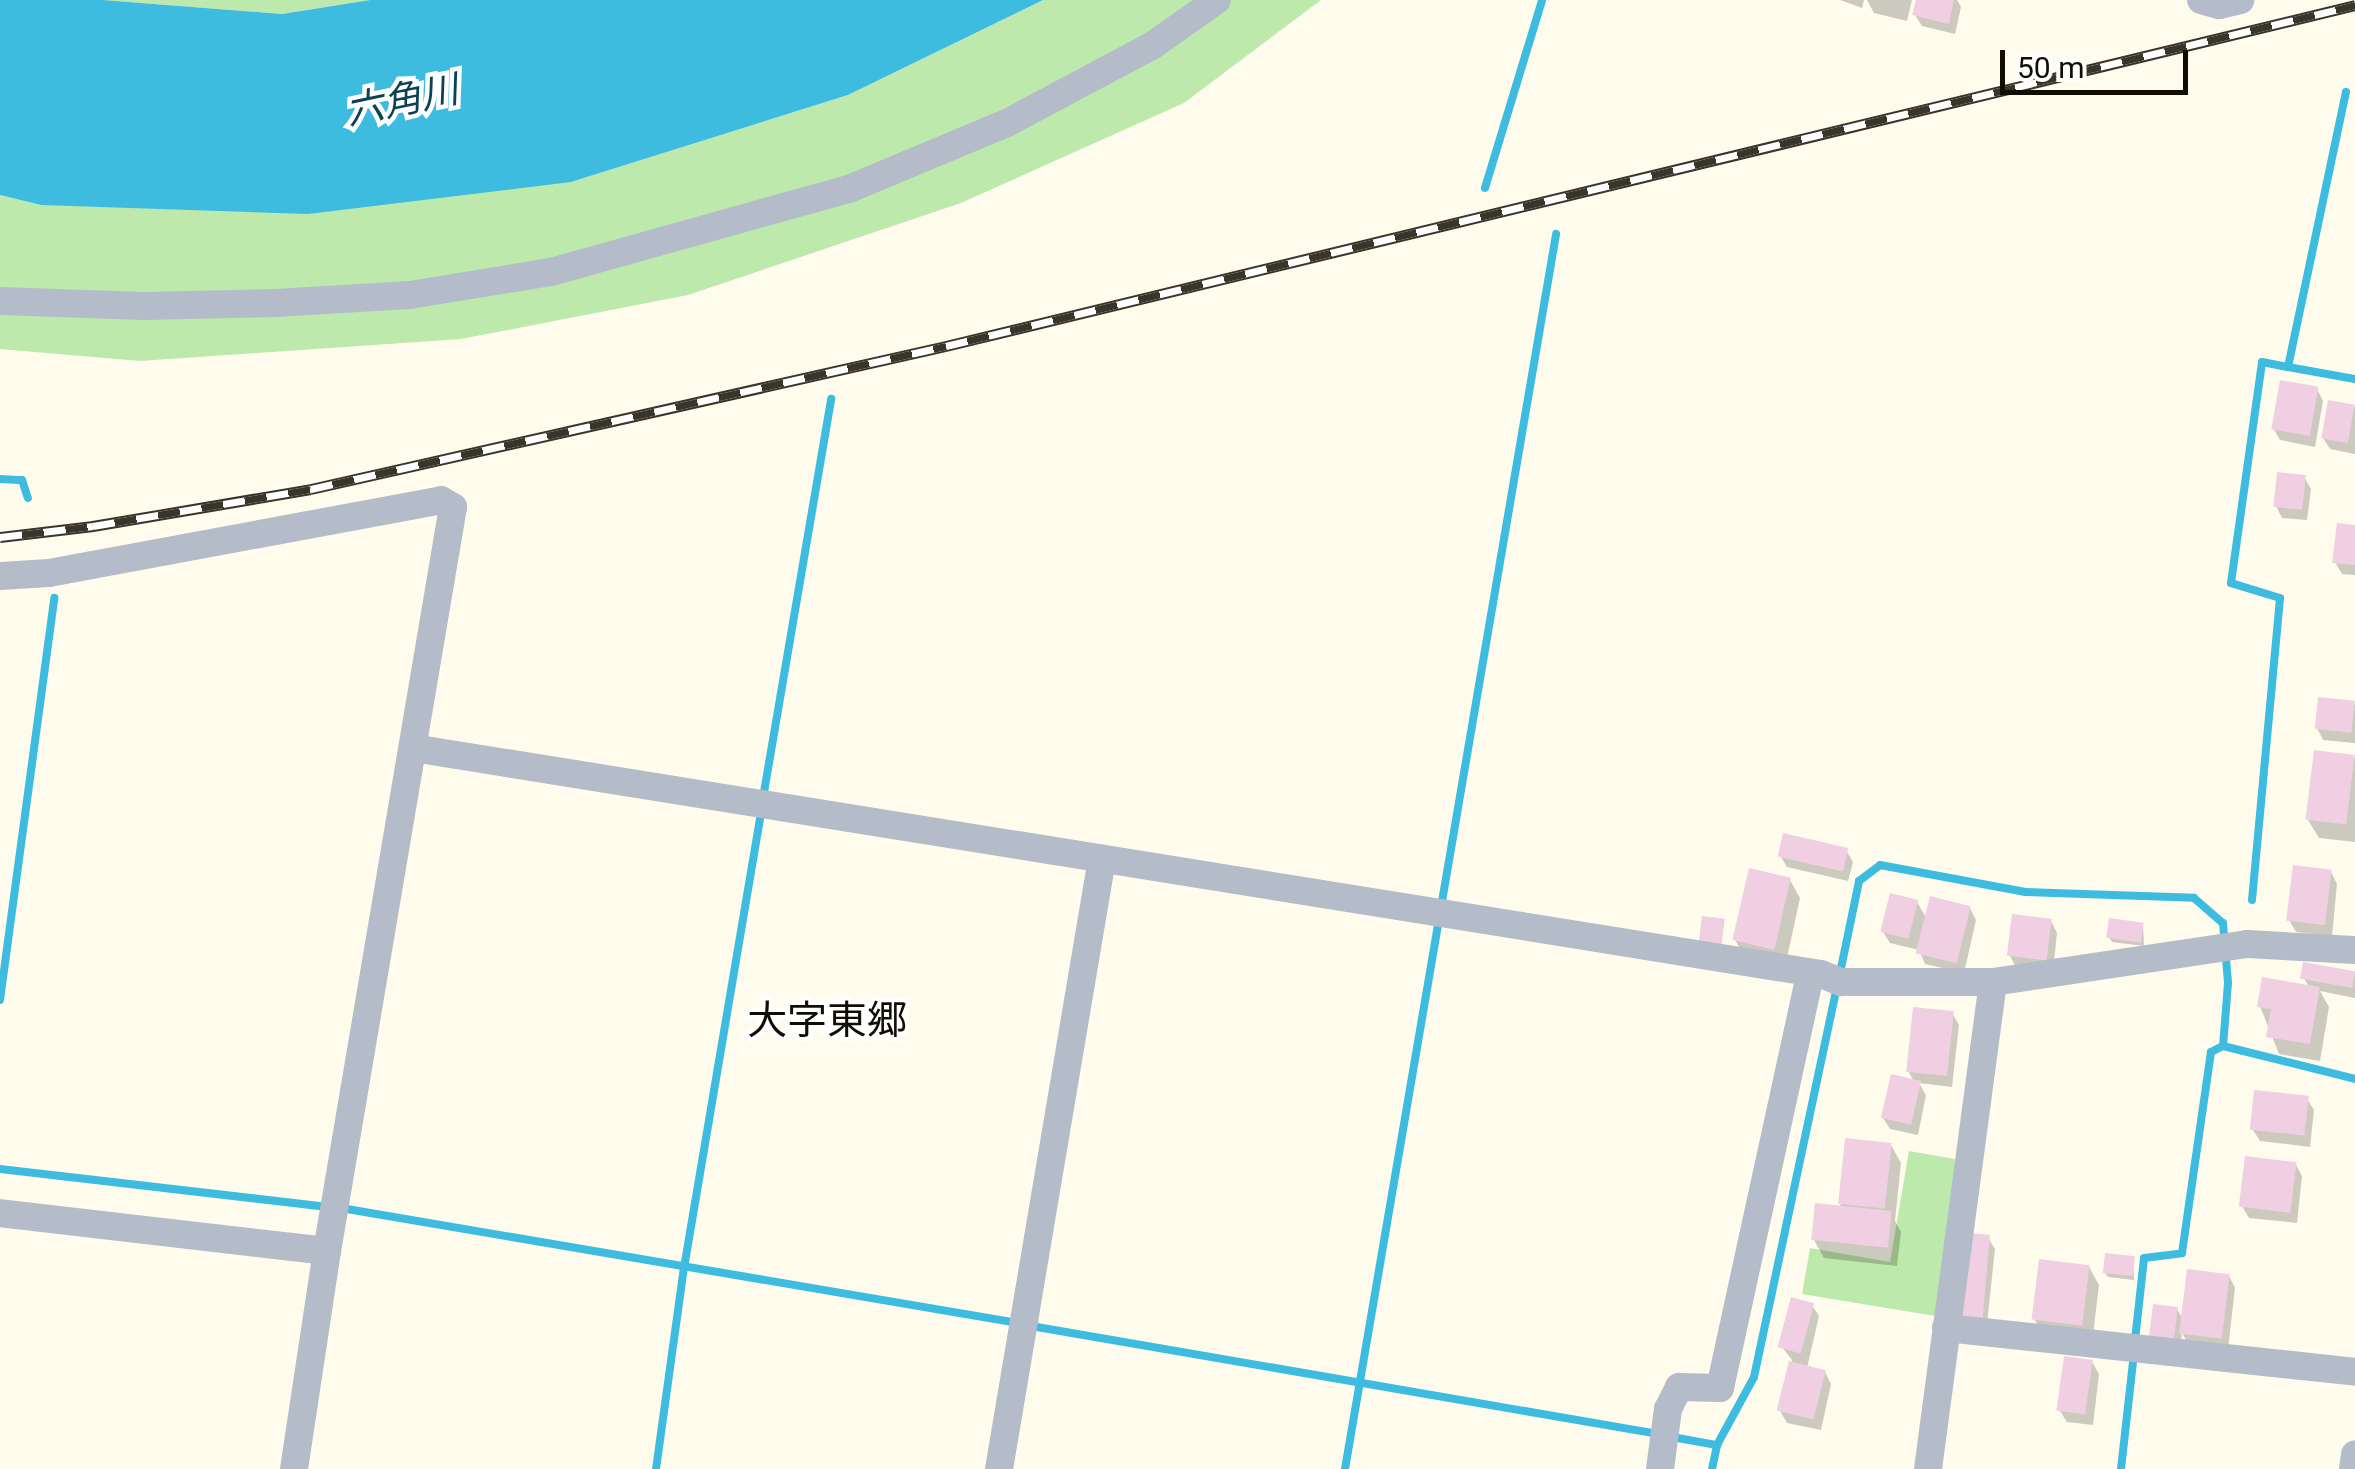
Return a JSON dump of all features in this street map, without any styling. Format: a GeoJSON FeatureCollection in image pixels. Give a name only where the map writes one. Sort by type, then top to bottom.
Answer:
{"type":"FeatureCollection","features":[{"type":"Feature","properties":{"kind":"street"},"geometry":{"type":"LineString","coordinates":[[0,300],[144,306],[276,303],[410,295],[551,272],[848,189],[1007,123],[1153,45],[1217,0]]}},
{"type":"Feature","properties":{"kind":"street"},"geometry":{"type":"LineString","coordinates":[[2201,0],[2219,5],[2240,0]]}},
{"type":"Feature","properties":{"kind":"street"},"geometry":{"type":"LineString","coordinates":[[0,576],[49,573],[442,500],[452,508],[294,1469]]}},
{"type":"Feature","properties":{"kind":"street"},"geometry":{"type":"LineString","coordinates":[[413,748],[1824,976],[1993,982],[2205,947],[2244,944],[2355,950]]}},
{"type":"Feature","properties":{"kind":"street"},"geometry":{"type":"LineString","coordinates":[[999,1469],[1102,859]]}},
{"type":"Feature","properties":{"kind":"street"},"geometry":{"type":"LineString","coordinates":[[1660,1469],[1668,1409],[1679,1387],[1720,1388],[1824,976]]}},
{"type":"Feature","properties":{"kind":"street"},"geometry":{"type":"LineString","coordinates":[[1928,1469],[1993,982]]}},
{"type":"Feature","properties":{"kind":"street"},"geometry":{"type":"LineString","coordinates":[[0,1212],[330,1243]]}},
{"type":"Feature","properties":{"kind":"street"},"geometry":{"type":"LineString","coordinates":[[1946,1328],[2355,1372]]}},
{"type":"Feature","properties":{"kind":"street"},"geometry":{"type":"LineString","coordinates":[[2354,1469],[2355,1454]]}},
{"type":"Feature","properties":{"kind":"green space"},"geometry":{"type":"Polygon","coordinates":[[[103,0],[370,0],[282,14],[103,0]]]}},
{"type":"Feature","properties":{"kind":"green space"},"geometry":{"type":"Polygon","coordinates":[[[1043,0],[1321,0],[1184,103],[961,203],[688,295],[461,339],[140,361],[0,349],[0,195],[41,205],[571,182],[848,95],[1043,0]]]}},
{"type":"Feature","properties":{"kind":"green space"},"geometry":{"type":"Polygon","coordinates":[[[1909,1151],[1961,1160],[1935,1316],[1802,1294],[1810,1248],[1890,1262],[1909,1151]]]}},
{"type":"Feature","properties":{"kind":"water","name":"六角川"},"geometry":{"type":"Polygon","coordinates":[[[0,0],[103,0],[282,14],[370,0],[1043,0],[848,95],[571,182],[308,214],[41,205],[0,195],[0,0]]]}},
{"type":"Feature","properties":{"kind":"building"},"geometry":{"type":"Polygon","coordinates":[[[1916,0],[1954,0],[1949,24],[1912,15],[1916,0]]]}},
{"type":"Feature","properties":{"kind":"building"},"geometry":{"type":"Polygon","coordinates":[[[2280,380],[2318,387],[2310,436],[2271,429],[2280,380]]]}},
{"type":"Feature","properties":{"kind":"building"},"geometry":{"type":"Polygon","coordinates":[[[2328,400],[2355,405],[2348,443],[2321,438],[2328,400]]]}},
{"type":"Feature","properties":{"kind":"building"},"geometry":{"type":"Polygon","coordinates":[[[2277,472],[2306,475],[2302,510],[2273,507],[2277,472]]]}},
{"type":"Feature","properties":{"kind":"building"},"geometry":{"type":"Polygon","coordinates":[[[2337,523],[2355,525],[2355,565],[2332,563],[2337,523]]]}},
{"type":"Feature","properties":{"kind":"building"},"geometry":{"type":"Polygon","coordinates":[[[2318,697],[2355,701],[2351,733],[2315,729],[2318,697]]]}},
{"type":"Feature","properties":{"kind":"building"},"geometry":{"type":"Polygon","coordinates":[[[2314,750],[2355,755],[2346,824],[2305,819],[2314,750]]]}},
{"type":"Feature","properties":{"kind":"building"},"geometry":{"type":"Polygon","coordinates":[[[1783,833],[1848,848],[1843,871],[1778,856],[1783,833]]]}},
{"type":"Feature","properties":{"kind":"building"},"geometry":{"type":"Polygon","coordinates":[[[2293,865],[2332,870],[2325,925],[2286,921],[2293,865]]]}},
{"type":"Feature","properties":{"kind":"building"},"geometry":{"type":"Polygon","coordinates":[[[1749,868],[1791,878],[1774,950],[1732,940],[1749,868]]]}},
{"type":"Feature","properties":{"kind":"building"},"geometry":{"type":"Polygon","coordinates":[[[1890,893],[1918,900],[1908,939],[1880,932],[1890,893]]]}},
{"type":"Feature","properties":{"kind":"building"},"geometry":{"type":"Polygon","coordinates":[[[1930,896],[1971,906],[1956,963],[1916,953],[1930,896]]]}},
{"type":"Feature","properties":{"kind":"building"},"geometry":{"type":"Polygon","coordinates":[[[2012,914],[2052,919],[2047,961],[2007,956],[2012,914]]]}},
{"type":"Feature","properties":{"kind":"building"},"geometry":{"type":"Polygon","coordinates":[[[1702,916],[1725,919],[1721,948],[1698,945],[1702,916]]]}},
{"type":"Feature","properties":{"kind":"building"},"geometry":{"type":"Polygon","coordinates":[[[2109,918],[2144,923],[2141,943],[2106,938],[2109,918]]]}},
{"type":"Feature","properties":{"kind":"building"},"geometry":{"type":"Polygon","coordinates":[[[2303,962],[2355,971],[2352,988],[2300,979],[2303,962]]]}},
{"type":"Feature","properties":{"kind":"building"},"geometry":{"type":"Polygon","coordinates":[[[2262,977],[2320,987],[2310,1044],[2266,1037],[2271,1009],[2257,1007],[2262,977]]]}},
{"type":"Feature","properties":{"kind":"building"},"geometry":{"type":"Polygon","coordinates":[[[1913,1007],[1954,1011],[1947,1076],[1906,1072],[1913,1007]]]}},
{"type":"Feature","properties":{"kind":"building"},"geometry":{"type":"Polygon","coordinates":[[[1891,1074],[1921,1081],[1911,1125],[1881,1118],[1891,1074]]]}},
{"type":"Feature","properties":{"kind":"building"},"geometry":{"type":"Polygon","coordinates":[[[2254,1090],[2309,1096],[2305,1136],[2250,1130],[2254,1090]]]}},
{"type":"Feature","properties":{"kind":"building"},"geometry":{"type":"Polygon","coordinates":[[[1845,1138],[1892,1143],[1885,1209],[1838,1204],[1845,1138]]]}},
{"type":"Feature","properties":{"kind":"building"},"geometry":{"type":"Polygon","coordinates":[[[2245,1156],[2297,1162],[2290,1213],[2239,1207],[2245,1156]]]}},
{"type":"Feature","properties":{"kind":"building"},"geometry":{"type":"Polygon","coordinates":[[[1815,1203],[1892,1211],[1888,1248],[1811,1240],[1815,1203]]]}},
{"type":"Feature","properties":{"kind":"building"},"geometry":{"type":"Polygon","coordinates":[[[1969,1233],[1990,1235],[1982,1322],[1961,1321],[1969,1233]]]}},
{"type":"Feature","properties":{"kind":"building"},"geometry":{"type":"Polygon","coordinates":[[[2105,1253],[2135,1256],[2133,1276],[2103,1273],[2105,1253]]]}},
{"type":"Feature","properties":{"kind":"building"},"geometry":{"type":"Polygon","coordinates":[[[2039,1259],[2090,1265],[2082,1326],[2032,1320],[2039,1259]]]}},
{"type":"Feature","properties":{"kind":"building"},"geometry":{"type":"Polygon","coordinates":[[[2187,1269],[2230,1274],[2222,1339],[2179,1334],[2187,1269]]]}},
{"type":"Feature","properties":{"kind":"building"},"geometry":{"type":"Polygon","coordinates":[[[1791,1297],[1814,1303],[1801,1353],[1778,1347],[1791,1297]]]}},
{"type":"Feature","properties":{"kind":"building"},"geometry":{"type":"Polygon","coordinates":[[[2153,1304],[2178,1307],[2174,1342],[2149,1339],[2153,1304]]]}},
{"type":"Feature","properties":{"kind":"building"},"geometry":{"type":"Polygon","coordinates":[[[2064,1356],[2093,1360],[2085,1415],[2056,1410],[2064,1356]]]}},
{"type":"Feature","properties":{"kind":"building"},"geometry":{"type":"Polygon","coordinates":[[[1789,1361],[1826,1370],[1814,1420],[1777,1410],[1789,1361]]]}},
{"type":"Feature","properties":{"kind":"waterway"},"geometry":{"type":"LineString","coordinates":[[1485,188],[1542,0]]}},
{"type":"Feature","properties":{"kind":"waterway"},"geometry":{"type":"LineString","coordinates":[[2252,900],[2280,598],[2231,583],[2262,362],[2288,367],[2346,92]]}},
{"type":"Feature","properties":{"kind":"waterway"},"geometry":{"type":"LineString","coordinates":[[1345,1469],[1556,234]]}},
{"type":"Feature","properties":{"kind":"waterway"},"geometry":{"type":"LineString","coordinates":[[2288,367],[2355,379]]}},
{"type":"Feature","properties":{"kind":"waterway"},"geometry":{"type":"LineString","coordinates":[[763,798],[831,399]]}},
{"type":"Feature","properties":{"kind":"waterway"},"geometry":{"type":"LineString","coordinates":[[0,479],[22,480],[28,498]]}},
{"type":"Feature","properties":{"kind":"waterway"},"geometry":{"type":"LineString","coordinates":[[0,1000],[54,598]]}},
{"type":"Feature","properties":{"kind":"waterway"},"geometry":{"type":"LineString","coordinates":[[656,1469],[684,1268],[761,812]]}},
{"type":"Feature","properties":{"kind":"waterway"},"geometry":{"type":"LineString","coordinates":[[1840,973],[1859,881],[1880,865],[2026,892],[2194,898],[2223,923],[2228,983],[2223,1046],[2355,1079]]}},
{"type":"Feature","properties":{"kind":"waterway"},"geometry":{"type":"LineString","coordinates":[[1712,1469],[1717,1445],[1754,1377],[1837,987]]}},
{"type":"Feature","properties":{"kind":"waterway"},"geometry":{"type":"LineString","coordinates":[[2135,1340],[2144,1258],[2182,1253],[2211,1052],[2223,1046]]}},
{"type":"Feature","properties":{"kind":"waterway"},"geometry":{"type":"LineString","coordinates":[[0,1169],[328,1207]]}},
{"type":"Feature","properties":{"kind":"waterway"},"geometry":{"type":"LineString","coordinates":[[341,1208],[1018,1323]]}},
{"type":"Feature","properties":{"kind":"waterway"},"geometry":{"type":"LineString","coordinates":[[1031,1326],[1658,1434]]}},
{"type":"Feature","properties":{"kind":"waterway"},"geometry":{"type":"LineString","coordinates":[[2121,1469],[2134,1354]]}},
{"type":"Feature","properties":{"kind":"waterway"},"geometry":{"type":"LineString","coordinates":[[1672,1437],[1717,1445]]}},
{"type":"Feature","properties":{"kind":"railway"},"geometry":{"type":"LineString","coordinates":[[0,537],[93,526],[311,489],[946,346],[2355,5]]}},
{"type":"Feature","properties":{"kind":"district","name":"大字東郷"},"geometry":{"type":"Point","coordinates":[827,1021]}}]}
